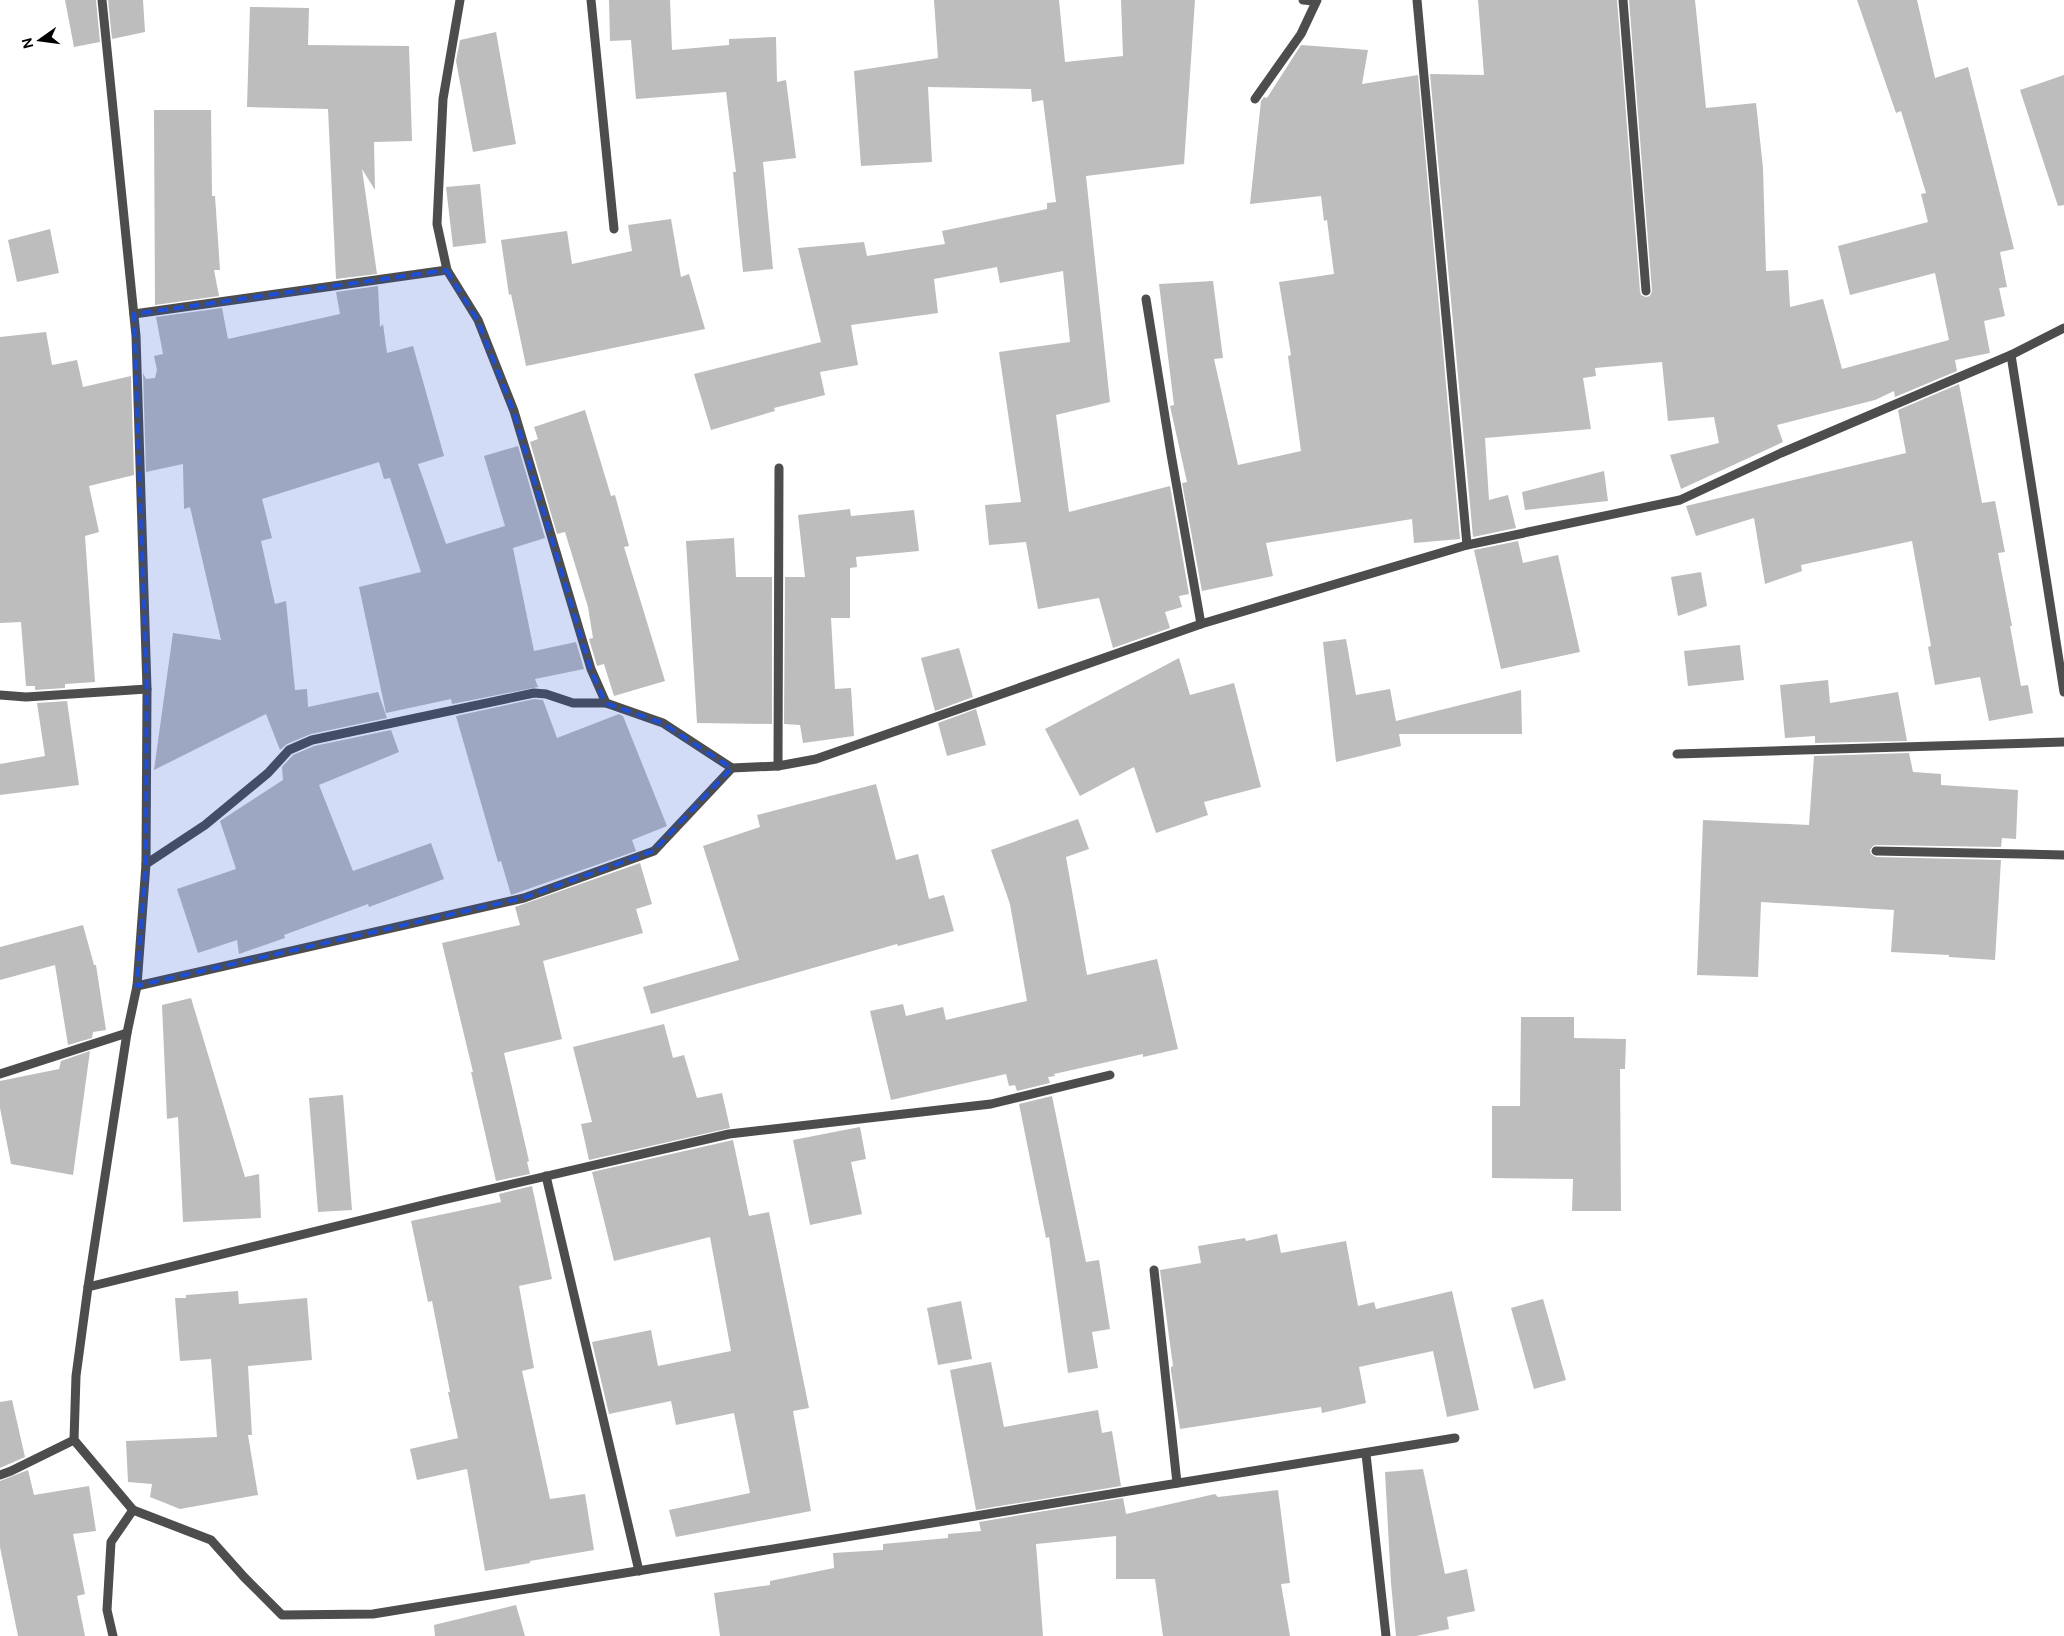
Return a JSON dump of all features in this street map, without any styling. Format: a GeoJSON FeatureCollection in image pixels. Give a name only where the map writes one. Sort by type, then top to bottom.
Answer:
{"type":"FeatureCollection","features":[{"type":"Feature","properties":{"kind":"street"},"geometry":{"type":"LineString","coordinates":[[102,0],[134,314],[147,689],[146,864],[137,986],[127,1033],[88,1287],[76,1376],[74,1440],[133,1510],[211,1540],[282,1615],[373,1614],[1366,1454],[1455,1438]]}},
{"type":"Feature","properties":{"kind":"street"},"geometry":{"type":"LineString","coordinates":[[460,0],[442,109],[437,224],[447,270],[478,320],[514,411],[590,668],[606,703]]}},
{"type":"Feature","properties":{"kind":"street"},"geometry":{"type":"LineString","coordinates":[[591,0],[614,230]]}},
{"type":"Feature","properties":{"kind":"street"},"geometry":{"type":"LineString","coordinates":[[1254,99],[1301,34],[1316,0],[1303,0]]}},
{"type":"Feature","properties":{"kind":"street"},"geometry":{"type":"LineString","coordinates":[[1417,0],[1467,544]]}},
{"type":"Feature","properties":{"kind":"street"},"geometry":{"type":"LineString","coordinates":[[1622,0],[1646,291]]}},
{"type":"Feature","properties":{"kind":"street"},"geometry":{"type":"LineString","coordinates":[[134,314],[447,270]]}},
{"type":"Feature","properties":{"kind":"street"},"geometry":{"type":"LineString","coordinates":[[1146,299],[1201,624]]}},
{"type":"Feature","properties":{"kind":"street"},"geometry":{"type":"LineString","coordinates":[[146,864],[205,825],[268,772],[289,750],[312,740],[534,693],[546,694],[573,703],[606,703],[663,724],[732,768],[778,766],[816,759],[1201,624],[1467,544],[1680,500],[1780,453],[2012,355],[2064,328]]}},
{"type":"Feature","properties":{"kind":"street"},"geometry":{"type":"LineString","coordinates":[[2012,355],[2064,692]]}},
{"type":"Feature","properties":{"kind":"street"},"geometry":{"type":"LineString","coordinates":[[778,766],[779,468]]}},
{"type":"Feature","properties":{"kind":"street"},"geometry":{"type":"LineString","coordinates":[[0,695],[26,697],[147,689]]}},
{"type":"Feature","properties":{"kind":"street"},"geometry":{"type":"LineString","coordinates":[[1677,754],[2064,742]]}},
{"type":"Feature","properties":{"kind":"street"},"geometry":{"type":"LineString","coordinates":[[137,986],[524,898],[654,851],[732,768]]}},
{"type":"Feature","properties":{"kind":"street"},"geometry":{"type":"LineString","coordinates":[[1876,851],[2064,855]]}},
{"type":"Feature","properties":{"kind":"street"},"geometry":{"type":"LineString","coordinates":[[0,1074],[127,1033]]}},
{"type":"Feature","properties":{"kind":"street"},"geometry":{"type":"LineString","coordinates":[[88,1287],[546,1176],[729,1134],[991,1104],[1110,1075]]}},
{"type":"Feature","properties":{"kind":"street"},"geometry":{"type":"LineString","coordinates":[[546,1176],[640,1571]]}},
{"type":"Feature","properties":{"kind":"street"},"geometry":{"type":"LineString","coordinates":[[1154,1270],[1177,1483]]}},
{"type":"Feature","properties":{"kind":"street"},"geometry":{"type":"LineString","coordinates":[[0,1475],[74,1440]]}},
{"type":"Feature","properties":{"kind":"street"},"geometry":{"type":"LineString","coordinates":[[1366,1454],[1386,1636]]}},
{"type":"Feature","properties":{"kind":"street"},"geometry":{"type":"LineString","coordinates":[[113,1636],[107,1610],[111,1542],[133,1510]]}},
{"type":"Feature","properties":{"kind":"highlighted area"},"geometry":{"type":"Polygon","coordinates":[[[447,270],[478,320],[514,411],[591,669],[606,703],[663,723],[732,768],[654,851],[524,898],[137,986],[146,864],[147,689],[134,314],[447,270]]]}},
{"type":"Feature","properties":{"kind":"building"},"geometry":{"type":"Polygon","coordinates":[[[65,0],[96,0],[100,42],[74,47],[65,0]]]}},
{"type":"Feature","properties":{"kind":"building"},"geometry":{"type":"Polygon","coordinates":[[[108,0],[143,0],[145,32],[112,39],[108,0]]]}},
{"type":"Feature","properties":{"kind":"building"},"geometry":{"type":"Polygon","coordinates":[[[609,0],[670,0],[672,50],[729,45],[729,39],[776,37],[777,82],[786,80],[796,158],[763,162],[773,269],[743,272],[733,172],[736,172],[726,92],[636,99],[631,40],[610,41],[609,0]]]}},
{"type":"Feature","properties":{"kind":"building"},"geometry":{"type":"Polygon","coordinates":[[[934,0],[1059,0],[1065,62],[1123,56],[1121,0],[1195,0],[1184,164],[1086,176],[1110,402],[1056,415],[1069,512],[1170,486],[1189,594],[1179,596],[1182,607],[1165,612],[1170,628],[1113,648],[1099,598],[1038,609],[1026,542],[989,545],[985,505],[1021,502],[999,352],[1070,342],[1063,271],[1000,283],[997,267],[934,279],[938,313],[851,325],[858,365],[820,372],[825,395],[774,408],[775,411],[711,430],[694,374],[821,342],[798,248],[864,242],[867,256],[945,244],[942,231],[1047,209],[1047,203],[1056,202],[1043,100],[1032,102],[1031,89],[928,87],[932,162],[861,166],[854,71],[938,58],[934,0]]]}},
{"type":"Feature","properties":{"kind":"building"},"geometry":{"type":"Polygon","coordinates":[[[1478,0],[1617,0],[1640,291],[1641,295],[1646,297],[1650,296],[1652,291],[1629,0],[1695,0],[1706,108],[1756,103],[1763,168],[1766,271],[1788,270],[1790,307],[1823,299],[1842,369],[1949,340],[1935,273],[1850,295],[1838,246],[1928,222],[1921,194],[1926,193],[1901,111],[1896,113],[1857,0],[1917,0],[1935,78],[1968,67],[2014,249],[2000,252],[2007,287],[1999,288],[2005,316],[1984,321],[1990,353],[1955,360],[1957,371],[1895,397],[1894,391],[1875,400],[1777,425],[1783,442],[1681,489],[1670,455],[1719,443],[1714,417],[1668,421],[1662,362],[1595,368],[1596,376],[1583,378],[1591,429],[1485,438],[1489,500],[1508,495],[1516,528],[1473,537],[1430,74],[1484,75],[1478,0]]]}},
{"type":"Feature","properties":{"kind":"building"},"geometry":{"type":"Polygon","coordinates":[[[250,7],[309,8],[308,45],[409,46],[412,141],[374,142],[375,190],[362,169],[377,274],[336,279],[328,109],[247,107],[250,7]]]}},
{"type":"Feature","properties":{"kind":"building"},"geometry":{"type":"Polygon","coordinates":[[[496,32],[516,144],[473,152],[456,61],[460,40],[496,32]]]}},
{"type":"Feature","properties":{"kind":"building"},"geometry":{"type":"Polygon","coordinates":[[[1301,45],[1368,50],[1362,84],[1418,75],[1460,539],[1414,543],[1412,519],[1266,543],[1273,576],[1202,591],[1182,483],[1187,482],[1170,406],[1174,405],[1159,284],[1213,281],[1223,358],[1214,359],[1238,465],[1301,451],[1288,356],[1291,355],[1279,282],[1334,274],[1327,220],[1324,221],[1321,196],[1250,204],[1261,101],[1264,97],[1267,98],[1301,45]]]}},
{"type":"Feature","properties":{"kind":"building"},"geometry":{"type":"Polygon","coordinates":[[[2064,75],[2064,205],[2058,206],[2020,90],[2064,75]]]}},
{"type":"Feature","properties":{"kind":"building"},"geometry":{"type":"Polygon","coordinates":[[[154,110],[211,110],[212,196],[215,196],[220,270],[214,270],[219,296],[155,305],[154,110]]]}},
{"type":"Feature","properties":{"kind":"building"},"geometry":{"type":"Polygon","coordinates":[[[480,184],[486,243],[453,247],[446,187],[480,184]]]}},
{"type":"Feature","properties":{"kind":"building"},"geometry":{"type":"Polygon","coordinates":[[[671,219],[681,277],[689,274],[705,329],[526,366],[511,294],[509,295],[501,240],[567,231],[572,264],[632,251],[628,225],[671,219]]]}},
{"type":"Feature","properties":{"kind":"building"},"geometry":{"type":"Polygon","coordinates":[[[50,229],[59,273],[17,282],[8,240],[50,229]]]}},
{"type":"Feature","properties":{"kind":"building"},"geometry":{"type":"Polygon","coordinates":[[[378,286],[380,327],[383,324],[387,353],[413,346],[444,456],[418,464],[446,544],[505,526],[484,456],[518,446],[545,538],[513,548],[534,651],[576,642],[584,669],[535,679],[538,687],[452,704],[451,699],[386,713],[359,587],[421,572],[390,478],[384,479],[379,462],[262,499],[272,538],[261,541],[275,604],[286,601],[295,690],[307,689],[308,707],[378,692],[387,718],[311,734],[287,744],[280,750],[266,714],[154,770],[173,633],[221,640],[190,507],[184,509],[183,464],[146,472],[143,373],[146,379],[155,378],[157,370],[154,356],[163,354],[156,317],[222,308],[228,339],[340,314],[336,292],[378,286]]]}},
{"type":"Feature","properties":{"kind":"building"},"geometry":{"type":"Polygon","coordinates":[[[46,332],[52,365],[77,360],[83,387],[131,376],[134,475],[89,486],[99,532],[85,536],[95,682],[65,684],[65,688],[35,690],[35,686],[26,686],[21,622],[0,623],[0,337],[46,332]]]}},
{"type":"Feature","properties":{"kind":"building"},"geometry":{"type":"Polygon","coordinates":[[[1959,384],[1982,503],[1995,501],[2005,552],[1998,553],[2012,626],[2010,626],[2021,686],[2028,685],[2033,713],[1989,721],[1980,677],[1935,685],[1928,647],[1931,646],[1912,541],[1801,565],[1802,571],[1765,584],[1754,518],[1696,536],[1686,506],[1906,453],[1898,410],[1959,384]]]}},
{"type":"Feature","properties":{"kind":"building"},"geometry":{"type":"Polygon","coordinates":[[[585,410],[611,496],[615,495],[629,546],[624,547],[665,681],[614,696],[604,664],[597,666],[589,639],[593,638],[588,607],[565,532],[557,534],[530,442],[538,439],[534,427],[585,410]]]}},
{"type":"Feature","properties":{"kind":"building"},"geometry":{"type":"Polygon","coordinates":[[[1604,471],[1608,501],[1525,510],[1522,492],[1604,471]]]}},
{"type":"Feature","properties":{"kind":"building"},"geometry":{"type":"Polygon","coordinates":[[[850,509],[851,516],[914,510],[919,551],[856,557],[857,567],[850,568],[850,618],[831,618],[835,689],[851,688],[854,736],[803,743],[800,725],[784,724],[785,577],[805,577],[798,515],[850,509]]]}},
{"type":"Feature","properties":{"kind":"building"},"geometry":{"type":"Polygon","coordinates":[[[734,538],[736,577],[772,577],[772,724],[697,723],[686,541],[734,538]]]}},
{"type":"Feature","properties":{"kind":"building"},"geometry":{"type":"Polygon","coordinates":[[[1518,541],[1523,563],[1558,555],[1580,652],[1501,669],[1474,550],[1518,541]]]}},
{"type":"Feature","properties":{"kind":"building"},"geometry":{"type":"Polygon","coordinates":[[[1701,572],[1707,606],[1678,616],[1671,577],[1701,572]]]}},
{"type":"Feature","properties":{"kind":"building"},"geometry":{"type":"Polygon","coordinates":[[[1346,639],[1356,695],[1390,689],[1396,721],[1521,690],[1522,734],[1399,734],[1401,746],[1336,762],[1323,642],[1346,639]]]}},
{"type":"Feature","properties":{"kind":"building"},"geometry":{"type":"Polygon","coordinates":[[[1740,645],[1744,680],[1688,686],[1684,651],[1740,645]]]}},
{"type":"Feature","properties":{"kind":"building"},"geometry":{"type":"Polygon","coordinates":[[[959,648],[973,697],[935,711],[921,658],[959,648]]]}},
{"type":"Feature","properties":{"kind":"building"},"geometry":{"type":"Polygon","coordinates":[[[1179,658],[1190,695],[1234,683],[1261,787],[1204,802],[1208,815],[1156,833],[1134,767],[1080,796],[1045,729],[1179,658]]]}},
{"type":"Feature","properties":{"kind":"building"},"geometry":{"type":"Polygon","coordinates":[[[1828,680],[1830,703],[1898,692],[1907,741],[1815,743],[1815,736],[1785,738],[1780,685],[1828,680]]]}},
{"type":"Feature","properties":{"kind":"building"},"geometry":{"type":"Polygon","coordinates":[[[534,699],[543,700],[557,738],[619,714],[623,716],[667,826],[632,840],[636,851],[511,895],[501,861],[498,862],[456,716],[534,699]]]}},
{"type":"Feature","properties":{"kind":"building"},"geometry":{"type":"Polygon","coordinates":[[[67,701],[79,785],[0,795],[0,764],[45,756],[37,703],[67,701]]]}},
{"type":"Feature","properties":{"kind":"building"},"geometry":{"type":"Polygon","coordinates":[[[976,709],[986,745],[947,756],[938,723],[976,709]]]}},
{"type":"Feature","properties":{"kind":"building"},"geometry":{"type":"Polygon","coordinates":[[[391,730],[399,752],[319,785],[353,871],[431,843],[444,879],[369,907],[368,904],[284,935],[285,938],[239,954],[237,940],[198,953],[177,889],[236,869],[220,821],[283,780],[282,767],[293,755],[314,746],[391,730]]]}},
{"type":"Feature","properties":{"kind":"building"},"geometry":{"type":"Polygon","coordinates":[[[1909,753],[1913,772],[1941,774],[1941,785],[2018,790],[2016,839],[2002,838],[2001,847],[1876,845],[1870,850],[1871,854],[1876,857],[2001,860],[1995,960],[1891,952],[1894,910],[1761,902],[1758,977],[1697,975],[1703,820],[1809,825],[1814,756],[1909,753]]]}},
{"type":"Feature","properties":{"kind":"building"},"geometry":{"type":"Polygon","coordinates":[[[876,784],[896,860],[918,854],[929,899],[944,895],[954,931],[898,946],[897,944],[651,1014],[643,987],[739,960],[703,846],[760,827],[757,815],[876,784]]]}},
{"type":"Feature","properties":{"kind":"building"},"geometry":{"type":"Polygon","coordinates":[[[1078,819],[1089,849],[1066,857],[1087,975],[1157,959],[1178,1049],[1143,1057],[1143,1054],[1054,1074],[1055,1076],[1048,1077],[1050,1083],[1017,1091],[1015,1085],[1009,1086],[1006,1074],[891,1100],[870,1011],[903,1004],[906,1016],[943,1007],[946,1020],[1027,1001],[1010,904],[991,850],[1078,819]]]}},
{"type":"Feature","properties":{"kind":"building"},"geometry":{"type":"Polygon","coordinates":[[[640,863],[652,904],[636,909],[643,933],[543,961],[562,1039],[504,1053],[529,1161],[527,1162],[530,1174],[496,1181],[471,1072],[473,1072],[442,943],[520,925],[515,907],[640,863]]]}},
{"type":"Feature","properties":{"kind":"building"},"geometry":{"type":"Polygon","coordinates":[[[83,925],[94,965],[96,965],[106,1030],[93,1032],[92,1038],[68,1045],[55,965],[0,980],[0,947],[83,925]]]}},
{"type":"Feature","properties":{"kind":"building"},"geometry":{"type":"Polygon","coordinates":[[[191,998],[245,1177],[259,1174],[261,1218],[183,1222],[178,1117],[167,1119],[162,1005],[191,998]]]}},
{"type":"Feature","properties":{"kind":"building"},"geometry":{"type":"Polygon","coordinates":[[[1521,1017],[1574,1017],[1574,1038],[1626,1039],[1625,1069],[1620,1069],[1621,1211],[1572,1211],[1573,1179],[1492,1178],[1492,1106],[1520,1106],[1521,1017]]]}},
{"type":"Feature","properties":{"kind":"building"},"geometry":{"type":"Polygon","coordinates":[[[664,1024],[673,1058],[684,1055],[697,1098],[722,1093],[730,1128],[589,1160],[581,1124],[592,1122],[573,1047],[664,1024]]]}},
{"type":"Feature","properties":{"kind":"building"},"geometry":{"type":"Polygon","coordinates":[[[90,1051],[73,1175],[11,1164],[0,1108],[0,1081],[59,1069],[61,1061],[90,1051]]]}},
{"type":"Feature","properties":{"kind":"building"},"geometry":{"type":"Polygon","coordinates":[[[343,1095],[352,1210],[318,1212],[309,1098],[343,1095]]]}},
{"type":"Feature","properties":{"kind":"building"},"geometry":{"type":"Polygon","coordinates":[[[1052,1096],[1086,1262],[1099,1260],[1110,1329],[1092,1332],[1098,1368],[1068,1373],[1049,1237],[1046,1238],[1019,1104],[1052,1096]]]}},
{"type":"Feature","properties":{"kind":"building"},"geometry":{"type":"Polygon","coordinates":[[[860,1127],[866,1159],[851,1162],[862,1214],[810,1225],[793,1140],[860,1127]]]}},
{"type":"Feature","properties":{"kind":"building"},"geometry":{"type":"Polygon","coordinates":[[[733,1140],[749,1216],[769,1212],[809,1408],[793,1411],[811,1511],[676,1537],[669,1510],[750,1493],[734,1413],[676,1425],[671,1401],[609,1414],[592,1342],[651,1330],[658,1366],[731,1351],[710,1237],[614,1261],[592,1172],[733,1140]]]}},
{"type":"Feature","properties":{"kind":"building"},"geometry":{"type":"Polygon","coordinates":[[[532,1186],[552,1279],[519,1286],[534,1368],[522,1371],[550,1499],[585,1494],[594,1550],[485,1571],[467,1469],[417,1480],[410,1449],[458,1438],[432,1301],[428,1302],[411,1221],[501,1202],[499,1194],[532,1186]]]}},
{"type":"Feature","properties":{"kind":"building"},"geometry":{"type":"Polygon","coordinates":[[[1277,1234],[1281,1253],[1346,1241],[1358,1306],[1374,1302],[1376,1309],[1452,1291],[1479,1410],[1447,1417],[1433,1351],[1359,1367],[1366,1403],[1322,1413],[1321,1407],[1180,1429],[1171,1371],[1173,1366],[1160,1270],[1201,1263],[1198,1246],[1245,1238],[1246,1241],[1277,1234]]]}},
{"type":"Feature","properties":{"kind":"building"},"geometry":{"type":"Polygon","coordinates":[[[238,1291],[239,1304],[307,1298],[312,1360],[248,1366],[252,1435],[248,1435],[258,1495],[180,1509],[150,1497],[152,1484],[128,1482],[126,1441],[217,1437],[211,1359],[180,1361],[175,1298],[186,1298],[186,1295],[238,1291]]]}},
{"type":"Feature","properties":{"kind":"building"},"geometry":{"type":"Polygon","coordinates":[[[1543,1299],[1566,1380],[1534,1389],[1511,1308],[1543,1299]]]}},
{"type":"Feature","properties":{"kind":"building"},"geometry":{"type":"Polygon","coordinates":[[[961,1301],[972,1359],[938,1365],[927,1308],[961,1301]]]}},
{"type":"Feature","properties":{"kind":"building"},"geometry":{"type":"Polygon","coordinates":[[[991,1362],[1004,1427],[1098,1410],[1102,1433],[1112,1431],[1121,1486],[976,1510],[950,1370],[991,1362]]]}},
{"type":"Feature","properties":{"kind":"building"},"geometry":{"type":"Polygon","coordinates":[[[12,1400],[25,1457],[0,1468],[0,1402],[12,1400]]]}},
{"type":"Feature","properties":{"kind":"building"},"geometry":{"type":"Polygon","coordinates":[[[1423,1469],[1445,1574],[1467,1569],[1475,1611],[1447,1617],[1449,1629],[1416,1636],[1396,1636],[1385,1472],[1423,1469]]]}},
{"type":"Feature","properties":{"kind":"building"},"geometry":{"type":"Polygon","coordinates":[[[28,1470],[34,1495],[89,1486],[96,1531],[73,1534],[85,1594],[77,1596],[85,1636],[18,1636],[0,1547],[0,1481],[28,1470]]]}},
{"type":"Feature","properties":{"kind":"building"},"geometry":{"type":"Polygon","coordinates":[[[1278,1490],[1290,1583],[1281,1584],[1290,1636],[1163,1636],[1155,1579],[1116,1579],[1116,1536],[1036,1544],[1043,1636],[720,1636],[714,1593],[770,1585],[770,1581],[834,1568],[833,1553],[883,1550],[883,1544],[948,1538],[948,1534],[981,1531],[979,1522],[1123,1498],[1126,1514],[1215,1494],[1218,1497],[1278,1490]]]}},
{"type":"Feature","properties":{"kind":"building"},"geometry":{"type":"Polygon","coordinates":[[[516,1605],[525,1636],[435,1636],[434,1625],[516,1605]]]}}]}
